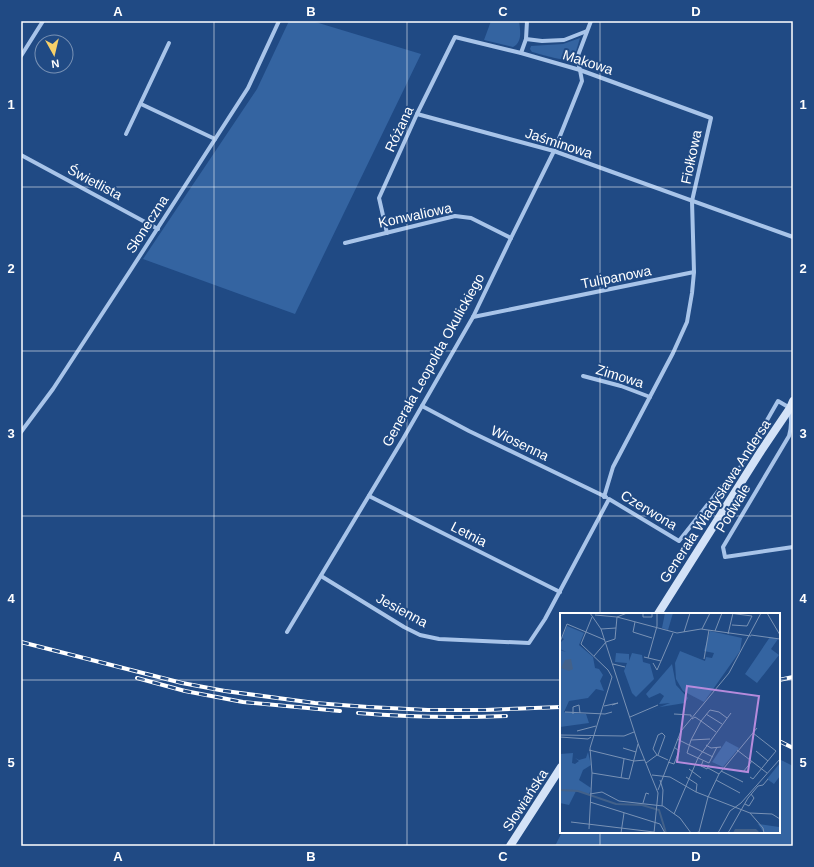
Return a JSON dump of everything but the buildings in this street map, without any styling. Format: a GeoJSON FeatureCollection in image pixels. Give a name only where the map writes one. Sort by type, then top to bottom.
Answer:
{"type":"FeatureCollection","features":[{"type":"Feature","properties":{"kind":"street"},"geometry":{"type":"LineString","coordinates":[[21,56],[43,21]]}},
{"type":"Feature","properties":{"kind":"street","name":"Słoneczna"},"geometry":{"type":"LineString","coordinates":[[21,432],[53,389],[248,88],[279,21]]}},
{"type":"Feature","properties":{"kind":"street"},"geometry":{"type":"LineString","coordinates":[[521,53],[526,39],[527,21]]}},
{"type":"Feature","properties":{"kind":"street","name":"Generała Leopolda Okulickiego"},"geometry":{"type":"LineString","coordinates":[[287,632],[422,406],[473,317],[554,151],[582,81],[577,58],[591,21]]}},
{"type":"Feature","properties":{"kind":"street"},"geometry":{"type":"LineString","coordinates":[[526,39],[542,41],[564,40],[587,30]]}},
{"type":"Feature","properties":{"kind":"street","name":"Makowa"},"geometry":{"type":"LineString","coordinates":[[455,37],[521,53],[580,70],[710,118]]}},
{"type":"Feature","properties":{"kind":"street","name":"Różana"},"geometry":{"type":"LineString","coordinates":[[387,233],[378,198],[455,37]]}},
{"type":"Feature","properties":{"kind":"street"},"geometry":{"type":"LineString","coordinates":[[126,134],[169,43]]}},
{"type":"Feature","properties":{"kind":"street"},"geometry":{"type":"LineString","coordinates":[[141,104],[215,139]]}},
{"type":"Feature","properties":{"kind":"street","name":"Jaśminowa"},"geometry":{"type":"LineString","coordinates":[[417,114],[554,151],[793,237]]}},
{"type":"Feature","properties":{"kind":"street","name":"Fiołkowa"},"geometry":{"type":"LineString","coordinates":[[692,201],[710,118]]}},
{"type":"Feature","properties":{"kind":"street","name":"Świetlista"},"geometry":{"type":"LineString","coordinates":[[21,155],[158,229]]}},
{"type":"Feature","properties":{"kind":"street"},"geometry":{"type":"LineString","coordinates":[[604,497],[614,467],[673,353],[687,322],[694,272],[692,201]]}},
{"type":"Feature","properties":{"kind":"street","name":"Konwaliowa"},"geometry":{"type":"LineString","coordinates":[[344,243],[455,216],[471,218],[511,238]]}},
{"type":"Feature","properties":{"kind":"street","name":"Tulipanowa"},"geometry":{"type":"LineString","coordinates":[[473,317],[694,272]]}},
{"type":"Feature","properties":{"kind":"street","name":"Zimowa"},"geometry":{"type":"LineString","coordinates":[[583,376],[621,386],[650,397]]}},
{"type":"Feature","properties":{"kind":"street","name":"Czerwona"},"geometry":{"type":"LineString","coordinates":[[529,642],[545,619],[609,499],[680,541],[723,485],[738,471],[778,402],[791,405]]}},
{"type":"Feature","properties":{"kind":"street","name":"Podwale"},"geometry":{"type":"LineString","coordinates":[[791,405],[792,421],[789,436],[723,547],[725,557],[793,547]]}},
{"type":"Feature","properties":{"kind":"street","name":"Generała Władysława Andersa"},"geometry":{"type":"LineString","coordinates":[[659,613],[791,405]]}},
{"type":"Feature","properties":{"kind":"street","name":"Wiosenna"},"geometry":{"type":"LineString","coordinates":[[422,406],[469,431],[609,499]]}},
{"type":"Feature","properties":{"kind":"street","name":"Letnia"},"geometry":{"type":"LineString","coordinates":[[368,496],[560,592]]}},
{"type":"Feature","properties":{"kind":"street","name":"Jesienna"},"geometry":{"type":"LineString","coordinates":[[321,576],[404,627],[420,635],[439,639],[529,642]]}},
{"type":"Feature","properties":{"kind":"street","name":"Słowiańska"},"geometry":{"type":"LineString","coordinates":[[510,846],[560,769]]}},
{"type":"Feature","properties":{"kind":"shaded area"},"geometry":{"type":"Polygon","coordinates":[[[289,21],[312,21],[421,54],[295,314],[143,259],[257,89],[289,21]]]}},
{"type":"Feature","properties":{"kind":"shaded area"},"geometry":{"type":"Polygon","coordinates":[[[491,21],[519,21],[520,39],[516,45],[513,47],[484,40],[491,21]]]}},
{"type":"Feature","properties":{"kind":"shaded area"},"geometry":{"type":"Polygon","coordinates":[[[580,38],[576,52],[571,59],[568,60],[532,52],[530,49],[531,46],[563,44],[580,38]]]}},
{"type":"Feature","properties":{"kind":"shaded area"},"geometry":{"type":"Polygon","coordinates":[[[780,760],[793,766],[793,846],[555,846],[562,833],[780,833],[780,760]]]}},
{"type":"Feature","properties":{"kind":"railway"},"geometry":{"type":"LineString","coordinates":[[21,642],[182,683],[225,691],[315,703],[428,710],[485,710],[560,707]]}},
{"type":"Feature","properties":{"kind":"railway"},"geometry":{"type":"LineString","coordinates":[[780,680],[793,677]]}},
{"type":"Feature","properties":{"kind":"railway"},"geometry":{"type":"LineString","coordinates":[[137,678],[185,691],[243,702],[340,711]]}},
{"type":"Feature","properties":{"kind":"railway"},"geometry":{"type":"LineString","coordinates":[[358,713],[432,717],[506,716]]}},
{"type":"Feature","properties":{"kind":"railway"},"geometry":{"type":"LineString","coordinates":[[780,742],[793,748]]}}]}
